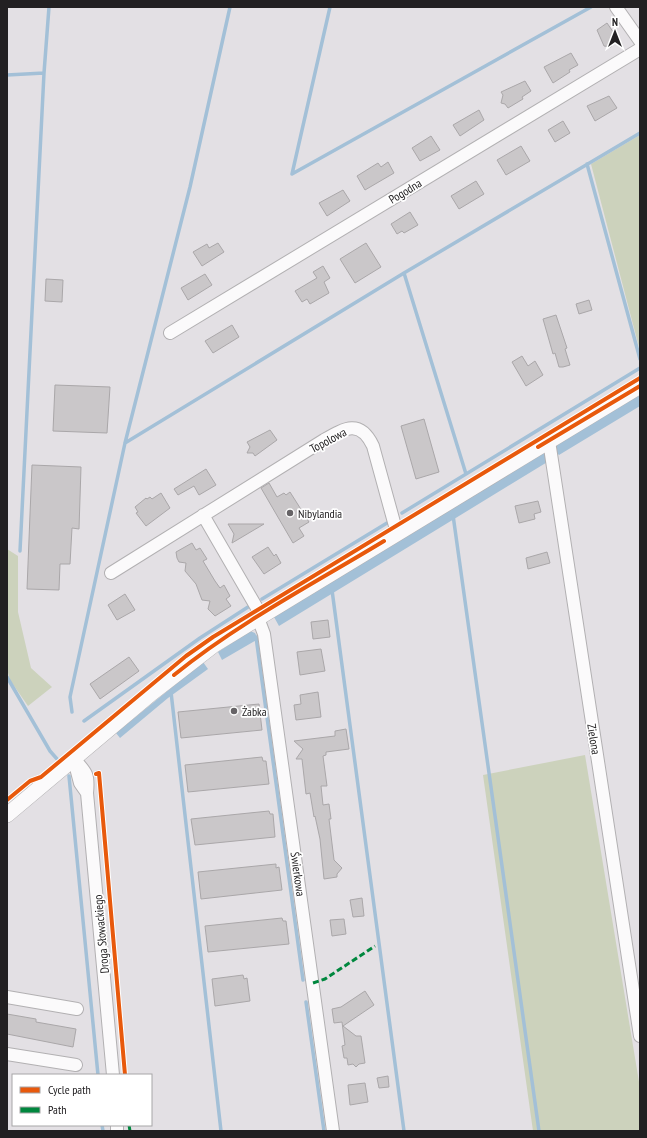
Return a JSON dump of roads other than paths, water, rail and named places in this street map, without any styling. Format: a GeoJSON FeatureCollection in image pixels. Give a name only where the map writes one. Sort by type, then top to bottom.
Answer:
{"type":"FeatureCollection","features":[{"type":"Feature","properties":{"kind":"main road"},"geometry":{"type":"LineString","coordinates":[[7,815],[197,657],[259,616],[640,386]]}},
{"type":"Feature","properties":{"kind":"street"},"geometry":{"type":"LineString","coordinates":[[616,7],[640,41]]}},
{"type":"Feature","properties":{"kind":"street","name":"Pogodna"},"geometry":{"type":"LineString","coordinates":[[170,333],[640,49]]}},
{"type":"Feature","properties":{"kind":"street","name":"Topolowa"},"geometry":{"type":"LineString","coordinates":[[111,573],[324,440],[350,428],[360,429],[368,435],[373,446],[395,526],[399,532]]}},
{"type":"Feature","properties":{"kind":"street","name":"Zielona"},"geometry":{"type":"LineString","coordinates":[[549,441],[640,1036]]}},
{"type":"Feature","properties":{"kind":"street"},"geometry":{"type":"LineString","coordinates":[[203,515],[259,616]]}},
{"type":"Feature","properties":{"kind":"street","name":"Świerkowa"},"geometry":{"type":"LineString","coordinates":[[259,616],[264,634],[333,1131]]}},
{"type":"Feature","properties":{"kind":"street","name":"Droga Słowackiego"},"geometry":{"type":"LineString","coordinates":[[74,759],[80,783],[87,793],[113,1074]]}},
{"type":"Feature","properties":{"kind":"street"},"geometry":{"type":"LineString","coordinates":[[7,997],[77,1010]]}},
{"type":"Feature","properties":{"kind":"street"},"geometry":{"type":"LineString","coordinates":[[7,1054],[76,1065]]}},
{"type":"Feature","properties":{"kind":"water"},"geometry":{"type":"Polygon","coordinates":[[[640,393],[640,406],[559,455],[556,452],[556,444],[640,393]]]}},
{"type":"Feature","properties":{"kind":"water"},"geometry":{"type":"Polygon","coordinates":[[[543,451],[547,455],[549,461],[279,626],[274,617],[543,451]]]}},
{"type":"Feature","properties":{"kind":"water"},"geometry":{"type":"Polygon","coordinates":[[[250,631],[255,633],[258,639],[222,660],[218,652],[250,631]]]}},
{"type":"Feature","properties":{"kind":"water"},"geometry":{"type":"Polygon","coordinates":[[[203,662],[208,669],[168,698],[120,738],[116,733],[203,662]]]}},
{"type":"Feature","properties":{"kind":"waterway"},"geometry":{"type":"LineString","coordinates":[[20,551],[44,73],[49,7]]}},
{"type":"Feature","properties":{"kind":"waterway"},"geometry":{"type":"LineString","coordinates":[[72,712],[70,697],[125,443],[190,187],[230,7]]}},
{"type":"Feature","properties":{"kind":"waterway"},"geometry":{"type":"LineString","coordinates":[[330,7],[292,174],[591,7]]}},
{"type":"Feature","properties":{"kind":"waterway"},"geometry":{"type":"LineString","coordinates":[[7,75],[44,73]]}},
{"type":"Feature","properties":{"kind":"waterway"},"geometry":{"type":"LineString","coordinates":[[125,443],[404,273],[640,133]]}},
{"type":"Feature","properties":{"kind":"waterway"},"geometry":{"type":"LineString","coordinates":[[587,164],[640,359]]}},
{"type":"Feature","properties":{"kind":"waterway"},"geometry":{"type":"LineString","coordinates":[[404,273],[466,474]]}},
{"type":"Feature","properties":{"kind":"waterway"},"geometry":{"type":"LineString","coordinates":[[402,513],[640,368]]}},
{"type":"Feature","properties":{"kind":"waterway"},"geometry":{"type":"LineString","coordinates":[[453,515],[539,1131]]}},
{"type":"Feature","properties":{"kind":"waterway"},"geometry":{"type":"LineString","coordinates":[[262,599],[387,523]]}},
{"type":"Feature","properties":{"kind":"waterway"},"geometry":{"type":"LineString","coordinates":[[332,590],[404,1131]]}},
{"type":"Feature","properties":{"kind":"waterway"},"geometry":{"type":"LineString","coordinates":[[84,721],[200,638],[248,607]]}},
{"type":"Feature","properties":{"kind":"waterway"},"geometry":{"type":"LineString","coordinates":[[256,637],[303,980]]}},
{"type":"Feature","properties":{"kind":"waterway"},"geometry":{"type":"LineString","coordinates":[[7,677],[50,751],[57,759]]}},
{"type":"Feature","properties":{"kind":"waterway"},"geometry":{"type":"LineString","coordinates":[[171,692],[221,1131]]}},
{"type":"Feature","properties":{"kind":"waterway"},"geometry":{"type":"LineString","coordinates":[[69,776],[98,1074]]}},
{"type":"Feature","properties":{"kind":"waterway"},"geometry":{"type":"LineString","coordinates":[[306,1002],[324,1131]]}},
{"type":"Feature","properties":{"kind":"waterway"},"geometry":{"type":"LineString","coordinates":[[102,1126],[103,1131]]}},
{"type":"Feature","properties":{"kind":"place","name":"Nibylandia"},"geometry":{"type":"Point","coordinates":[290,513]}},
{"type":"Feature","properties":{"kind":"place","name":"Żabka"},"geometry":{"type":"Point","coordinates":[234,711]}}]}
